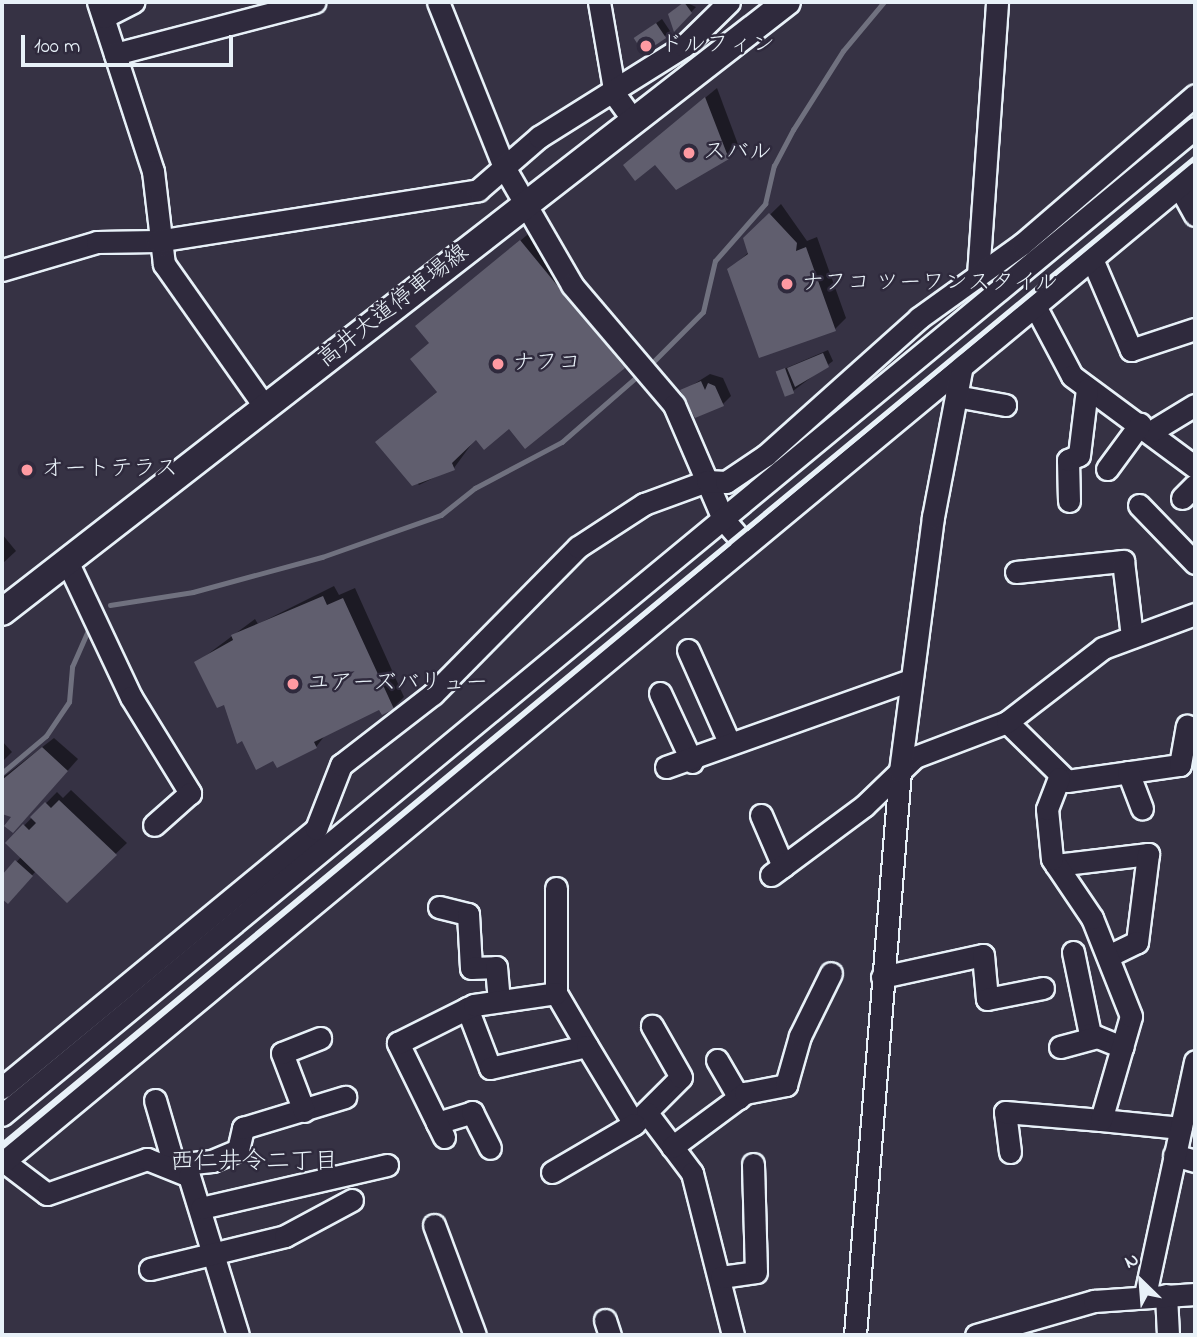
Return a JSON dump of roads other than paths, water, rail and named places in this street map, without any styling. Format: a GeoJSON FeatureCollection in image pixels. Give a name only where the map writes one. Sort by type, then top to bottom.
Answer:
{"type":"FeatureCollection","features":[{"type":"Feature","properties":{"kind":"main road","name":"高井大道停車場線"},"geometry":{"type":"LineString","coordinates":[[2,612],[787,2]]}},
{"type":"Feature","properties":{"kind":"street"},"geometry":{"type":"LineString","coordinates":[[133,2],[101,10],[153,171],[157,240],[182,296],[265,407]]}},
{"type":"Feature","properties":{"kind":"street"},"geometry":{"type":"LineString","coordinates":[[115,54],[314,2]]}},
{"type":"Feature","properties":{"kind":"street"},"geometry":{"type":"LineString","coordinates":[[438,2],[504,167],[572,285],[674,405],[723,519],[745,544]]}},
{"type":"Feature","properties":{"kind":"street"},"geometry":{"type":"LineString","coordinates":[[599,2],[615,95],[633,120]]}},
{"type":"Feature","properties":{"kind":"street"},"geometry":{"type":"LineString","coordinates":[[2,270],[97,242],[157,240],[415,196],[462,195],[504,167],[539,137],[615,95],[716,19],[729,2]]}},
{"type":"Feature","properties":{"kind":"street"},"geometry":{"type":"LineString","coordinates":[[978,275],[997,2]]}},
{"type":"Feature","properties":{"kind":"street"},"geometry":{"type":"LineString","coordinates":[[716,19],[737,41]]}},
{"type":"Feature","properties":{"kind":"street"},"geometry":{"type":"LineString","coordinates":[[2,1088],[316,829],[341,765],[433,694],[578,547],[643,504],[707,481],[726,482],[766,455],[919,318],[978,275],[1195,95]]}},
{"type":"Feature","properties":{"kind":"street"},"geometry":{"type":"LineString","coordinates":[[2,1115],[1195,128]]}},
{"type":"Feature","properties":{"kind":"street"},"geometry":{"type":"LineString","coordinates":[[345,1097],[243,1128],[238,1150],[174,1165],[129,1163],[47,1194],[2,1161],[1187,179],[1195,215]]}},
{"type":"Feature","properties":{"kind":"street"},"geometry":{"type":"LineString","coordinates":[[1092,259],[1131,350],[1195,329]]}},
{"type":"Feature","properties":{"kind":"street"},"geometry":{"type":"LineString","coordinates":[[1035,306],[1061,362],[1087,389],[1146,427],[1195,467]]}},
{"type":"Feature","properties":{"kind":"street"},"geometry":{"type":"LineString","coordinates":[[919,318],[962,365]]}},
{"type":"Feature","properties":{"kind":"street"},"geometry":{"type":"LineString","coordinates":[[855,1335],[900,771],[911,680],[962,365]]}},
{"type":"Feature","properties":{"kind":"street"},"geometry":{"type":"LineString","coordinates":[[1069,502],[1068,460],[1079,455],[1087,389]]}},
{"type":"Feature","properties":{"kind":"street"},"geometry":{"type":"LineString","coordinates":[[956,396],[1005,405]]}},
{"type":"Feature","properties":{"kind":"street"},"geometry":{"type":"LineString","coordinates":[[1107,469],[1146,427],[1195,405]]}},
{"type":"Feature","properties":{"kind":"street"},"geometry":{"type":"LineString","coordinates":[[1139,505],[1195,563]]}},
{"type":"Feature","properties":{"kind":"street"},"geometry":{"type":"LineString","coordinates":[[67,561],[131,697],[190,793],[154,825]]}},
{"type":"Feature","properties":{"kind":"street"},"geometry":{"type":"LineString","coordinates":[[1016,572],[1124,561],[1132,636]]}},
{"type":"Feature","properties":{"kind":"street"},"geometry":{"type":"LineString","coordinates":[[761,815],[777,871],[915,757],[1007,722],[1103,648],[1195,614]]}},
{"type":"Feature","properties":{"kind":"street"},"geometry":{"type":"LineString","coordinates":[[688,650],[728,740]]}},
{"type":"Feature","properties":{"kind":"street"},"geometry":{"type":"LineString","coordinates":[[666,767],[692,762],[728,740],[832,712],[911,680]]}},
{"type":"Feature","properties":{"kind":"street"},"geometry":{"type":"LineString","coordinates":[[660,692],[692,762]]}},
{"type":"Feature","properties":{"kind":"street"},"geometry":{"type":"LineString","coordinates":[[1007,722],[1059,778]]}},
{"type":"Feature","properties":{"kind":"street"},"geometry":{"type":"LineString","coordinates":[[1059,778],[1180,765],[1187,726]]}},
{"type":"Feature","properties":{"kind":"street"},"geometry":{"type":"LineString","coordinates":[[1128,772],[1142,808]]}},
{"type":"Feature","properties":{"kind":"street"},"geometry":{"type":"LineString","coordinates":[[1059,778],[1047,820],[1056,864],[1092,918],[1131,1016],[1101,1120]]}},
{"type":"Feature","properties":{"kind":"street"},"geometry":{"type":"LineString","coordinates":[[1056,864],[1148,854],[1137,942],[1108,956]]}},
{"type":"Feature","properties":{"kind":"street"},"geometry":{"type":"LineString","coordinates":[[556,888],[556,993],[587,1046],[640,1118],[672,1147],[692,1172],[721,1277],[733,1335]]}},
{"type":"Feature","properties":{"kind":"street"},"geometry":{"type":"LineString","coordinates":[[439,907],[468,914],[471,968],[496,967],[499,1001]]}},
{"type":"Feature","properties":{"kind":"street"},"geometry":{"type":"LineString","coordinates":[[1073,952],[1090,1034],[1122,1047]]}},
{"type":"Feature","properties":{"kind":"street"},"geometry":{"type":"LineString","coordinates":[[882,977],[982,955],[986,999],[1043,988]]}},
{"type":"Feature","properties":{"kind":"street"},"geometry":{"type":"LineString","coordinates":[[672,1147],[738,1098],[786,1085],[800,1036],[831,973]]}},
{"type":"Feature","properties":{"kind":"street"},"geometry":{"type":"LineString","coordinates":[[490,1148],[472,1112],[440,1130],[398,1043],[467,1008],[556,993]]}},
{"type":"Feature","properties":{"kind":"street"},"geometry":{"type":"LineString","coordinates":[[467,1008],[490,1068],[587,1046]]}},
{"type":"Feature","properties":{"kind":"street"},"geometry":{"type":"LineString","coordinates":[[552,1172],[640,1118],[681,1077],[652,1026]]}},
{"type":"Feature","properties":{"kind":"street"},"geometry":{"type":"LineString","coordinates":[[1060,1047],[1097,1037]]}},
{"type":"Feature","properties":{"kind":"street"},"geometry":{"type":"LineString","coordinates":[[304,1111],[282,1053],[320,1038]]}},
{"type":"Feature","properties":{"kind":"street"},"geometry":{"type":"LineString","coordinates":[[717,1060],[738,1098]]}},
{"type":"Feature","properties":{"kind":"street"},"geometry":{"type":"LineString","coordinates":[[1168,1335],[1155,1295],[1174,1155],[1195,1061]]}},
{"type":"Feature","properties":{"kind":"street"},"geometry":{"type":"LineString","coordinates":[[155,1100],[174,1165],[189,1175],[201,1208],[211,1254],[237,1335]]}},
{"type":"Feature","properties":{"kind":"street"},"geometry":{"type":"LineString","coordinates":[[1010,1152],[1005,1112],[1181,1128]]}},
{"type":"Feature","properties":{"kind":"street"},"geometry":{"type":"LineString","coordinates":[[1174,1155],[1195,1161]]}},
{"type":"Feature","properties":{"kind":"street"},"geometry":{"type":"LineString","coordinates":[[721,1277],[756,1272],[752,1164]]}},
{"type":"Feature","properties":{"kind":"street"},"geometry":{"type":"LineString","coordinates":[[201,1208],[387,1165]]}},
{"type":"Feature","properties":{"kind":"street"},"geometry":{"type":"LineString","coordinates":[[150,1269],[305,1229],[352,1200]]}},
{"type":"Feature","properties":{"kind":"street"},"geometry":{"type":"LineString","coordinates":[[435,1225],[475,1335]]}},
{"type":"Feature","properties":{"kind":"street"},"geometry":{"type":"LineString","coordinates":[[976,1335],[1047,1311],[1155,1295],[1195,1294]]}},
{"type":"Feature","properties":{"kind":"waterway"},"geometry":{"type":"LineString","coordinates":[[649,366],[703,312],[715,261],[765,204],[774,166],[793,130],[843,51],[884,2]]}},
{"type":"Feature","properties":{"kind":"waterway"},"geometry":{"type":"LineString","coordinates":[[110,605],[193,592],[322,557],[441,515],[475,488],[562,442],[640,374]]}},
{"type":"Feature","properties":{"kind":"waterway"},"geometry":{"type":"LineString","coordinates":[[2,773],[46,736],[69,702],[72,667],[90,626]]}},
{"type":"Feature","properties":{"kind":"railway"},"geometry":{"type":"LineString","coordinates":[[2,1144],[1195,157]]}},
{"type":"Feature","properties":{"kind":"place","name":"ドルフィン"},"geometry":{"type":"Point","coordinates":[646,46]}},
{"type":"Feature","properties":{"kind":"place","name":"スバル"},"geometry":{"type":"Point","coordinates":[689,153]}},
{"type":"Feature","properties":{"kind":"place","name":"ナフコ ツーワンスタイル"},"geometry":{"type":"Point","coordinates":[787,284]}},
{"type":"Feature","properties":{"kind":"place","name":"ナフコ"},"geometry":{"type":"Point","coordinates":[498,364]}},
{"type":"Feature","properties":{"kind":"place","name":"オートテラス"},"geometry":{"type":"Point","coordinates":[27,470]}},
{"type":"Feature","properties":{"kind":"place","name":"ユアーズバリュー"},"geometry":{"type":"Point","coordinates":[293,684]}},
{"type":"Feature","properties":{"kind":"district","name":"西仁井令二丁目"},"geometry":{"type":"Point","coordinates":[254,1163]}}]}
